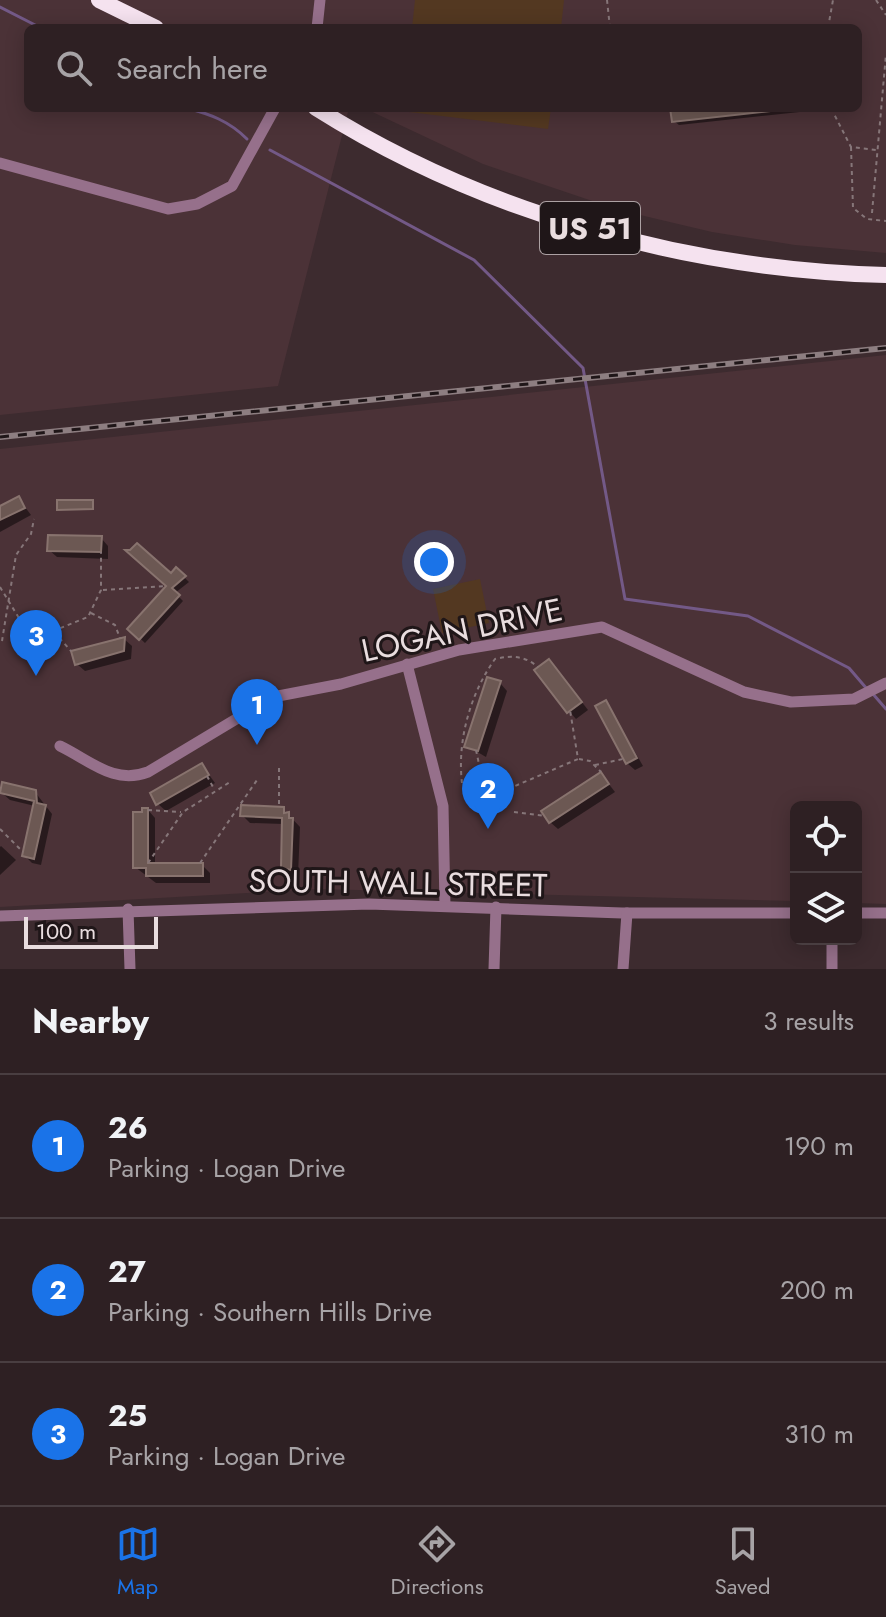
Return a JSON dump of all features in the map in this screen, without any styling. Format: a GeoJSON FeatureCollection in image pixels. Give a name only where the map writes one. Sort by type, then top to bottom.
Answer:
{"type":"FeatureCollection","features":[{"type":"Feature","properties":{"kind":"highway"},"geometry":{"type":"LineString","coordinates":[[99,0],[148,24]]}},
{"type":"Feature","properties":{"kind":"highway","name":"US 51"},"geometry":{"type":"LineString","coordinates":[[322,112],[467,185],[544,214],[635,242],[743,264],[886,275]]}},
{"type":"Feature","properties":{"kind":"street"},"geometry":{"type":"LineString","coordinates":[[317,24],[320,0]]}},
{"type":"Feature","properties":{"kind":"street"},"geometry":{"type":"LineString","coordinates":[[0,163],[168,209],[217,197],[232,186],[273,112]]}},
{"type":"Feature","properties":{"kind":"street","name":"LOGAN DRIVE"},"geometry":{"type":"LineString","coordinates":[[60,746],[114,775],[132,779],[273,697],[341,684],[459,650],[602,627],[744,692],[791,702],[828,703],[875,689]]}},
{"type":"Feature","properties":{"kind":"street"},"geometry":{"type":"LineString","coordinates":[[407,664],[443,806],[445,906]]}},
{"type":"Feature","properties":{"kind":"street","name":"SOUTH WALL STREET"},"geometry":{"type":"LineString","coordinates":[[0,916],[128,909],[445,906],[627,913],[790,913]]}},
{"type":"Feature","properties":{"kind":"street"},"geometry":{"type":"LineString","coordinates":[[494,969],[496,907]]}},
{"type":"Feature","properties":{"kind":"street"},"geometry":{"type":"LineString","coordinates":[[128,909],[130,969]]}},
{"type":"Feature","properties":{"kind":"street"},"geometry":{"type":"LineString","coordinates":[[623,969],[627,913]]}},
{"type":"Feature","properties":{"kind":"street"},"geometry":{"type":"LineString","coordinates":[[862,913],[886,913]]}},
{"type":"Feature","properties":{"kind":"street"},"geometry":{"type":"LineString","coordinates":[[832,945],[832,969]]}},
{"type":"Feature","properties":{"kind":"path"},"geometry":{"type":"LineString","coordinates":[[607,0],[610,24]]}},
{"type":"Feature","properties":{"kind":"path"},"geometry":{"type":"LineString","coordinates":[[829,24],[833,0]]}},
{"type":"Feature","properties":{"kind":"path"},"geometry":{"type":"LineString","coordinates":[[876,0],[886,15]]}},
{"type":"Feature","properties":{"kind":"path"},"geometry":{"type":"LineString","coordinates":[[872,213],[886,54]]}},
{"type":"Feature","properties":{"kind":"path"},"geometry":{"type":"LineString","coordinates":[[834,112],[851,147],[853,208],[867,219],[886,221]]}},
{"type":"Feature","properties":{"kind":"path"},"geometry":{"type":"LineString","coordinates":[[851,147],[878,150]]}},
{"type":"Feature","properties":{"kind":"path"},"geometry":{"type":"LineString","coordinates":[[2,641],[16,555],[31,534],[34,519]]}},
{"type":"Feature","properties":{"kind":"path"},"geometry":{"type":"LineString","coordinates":[[38,637],[88,617],[101,590],[101,552]]}},
{"type":"Feature","properties":{"kind":"path"},"geometry":{"type":"LineString","coordinates":[[101,590],[166,586]]}},
{"type":"Feature","properties":{"kind":"path"},"geometry":{"type":"LineString","coordinates":[[0,587],[22,623]]}},
{"type":"Feature","properties":{"kind":"path"},"geometry":{"type":"LineString","coordinates":[[90,613],[115,625],[120,638]]}},
{"type":"Feature","properties":{"kind":"path"},"geometry":{"type":"LineString","coordinates":[[53,631],[71,651]]}},
{"type":"Feature","properties":{"kind":"path"},"geometry":{"type":"LineString","coordinates":[[462,783],[458,755],[483,676],[495,659],[507,656],[528,658],[538,667]]}},
{"type":"Feature","properties":{"kind":"path"},"geometry":{"type":"LineString","coordinates":[[570,710],[578,759]]}},
{"type":"Feature","properties":{"kind":"path"},"geometry":{"type":"LineString","coordinates":[[476,750],[483,783]]}},
{"type":"Feature","properties":{"kind":"path"},"geometry":{"type":"LineString","coordinates":[[508,789],[578,759],[595,765],[601,772]]}},
{"type":"Feature","properties":{"kind":"path"},"geometry":{"type":"LineString","coordinates":[[595,765],[623,759]]}},
{"type":"Feature","properties":{"kind":"path"},"geometry":{"type":"LineString","coordinates":[[279,768],[279,807]]}},
{"type":"Feature","properties":{"kind":"path"},"geometry":{"type":"LineString","coordinates":[[207,776],[216,791]]}},
{"type":"Feature","properties":{"kind":"path"},"geometry":{"type":"LineString","coordinates":[[200,863],[257,780]]}},
{"type":"Feature","properties":{"kind":"path"},"geometry":{"type":"LineString","coordinates":[[148,863],[183,812],[230,782]]}},
{"type":"Feature","properties":{"kind":"path"},"geometry":{"type":"LineString","coordinates":[[148,810],[183,812]]}},
{"type":"Feature","properties":{"kind":"path"},"geometry":{"type":"LineString","coordinates":[[514,812],[545,816]]}},
{"type":"Feature","properties":{"kind":"path"},"geometry":{"type":"LineString","coordinates":[[1,831],[23,852]]}},
{"type":"Feature","properties":{"kind":"shaded area"},"geometry":{"type":"Polygon","coordinates":[[[0,0],[886,0],[886,253],[795,245],[712,232],[619,210],[483,164],[372,112],[862,112],[862,24],[24,24],[24,112],[348,112],[278,386],[0,415],[0,0]]]}},
{"type":"Feature","properties":{"kind":"shaded area"},"geometry":{"type":"Polygon","coordinates":[[[415,0],[564,0],[561,24],[412,24],[415,0]]]}},
{"type":"Feature","properties":{"kind":"shaded area"},"geometry":{"type":"Polygon","coordinates":[[[409,112],[550,112],[548,129],[409,112]]]}},
{"type":"Feature","properties":{"kind":"shaded area"},"geometry":{"type":"Polygon","coordinates":[[[886,355],[886,904],[862,903],[862,801],[790,801],[790,901],[317,889],[0,907],[0,449],[886,355]]]}},
{"type":"Feature","properties":{"kind":"shaded area"},"geometry":{"type":"Polygon","coordinates":[[[480,579],[489,623],[442,633],[433,589],[480,579]]]}},
{"type":"Feature","properties":{"kind":"building"},"geometry":{"type":"Polygon","coordinates":[[[671,112],[761,112],[672,122],[671,112]]]}},
{"type":"Feature","properties":{"kind":"building"},"geometry":{"type":"Polygon","coordinates":[[[19,496],[25,508],[0,520],[0,506],[19,496]]]}},
{"type":"Feature","properties":{"kind":"building"},"geometry":{"type":"Polygon","coordinates":[[[57,500],[93,500],[93,509],[57,510],[57,500]]]}},
{"type":"Feature","properties":{"kind":"building"},"geometry":{"type":"Polygon","coordinates":[[[48,535],[102,536],[101,552],[47,551],[48,535]]]}},
{"type":"Feature","properties":{"kind":"building"},"geometry":{"type":"Polygon","coordinates":[[[137,543],[171,573],[176,567],[186,576],[172,588],[180,595],[139,640],[127,629],[166,586],[125,550],[130,550],[137,543]]]}},
{"type":"Feature","properties":{"kind":"building"},"geometry":{"type":"Polygon","coordinates":[[[125,637],[124,651],[75,665],[71,651],[125,637]]]}},
{"type":"Feature","properties":{"kind":"building"},"geometry":{"type":"Polygon","coordinates":[[[549,659],[582,702],[567,713],[534,670],[549,659]]]}},
{"type":"Feature","properties":{"kind":"building"},"geometry":{"type":"Polygon","coordinates":[[[487,677],[501,681],[478,751],[464,747],[487,677]]]}},
{"type":"Feature","properties":{"kind":"building"},"geometry":{"type":"Polygon","coordinates":[[[606,700],[637,758],[626,764],[595,706],[606,700]]]}},
{"type":"Feature","properties":{"kind":"building"},"geometry":{"type":"Polygon","coordinates":[[[202,763],[209,775],[156,805],[150,793],[202,763]]]}},
{"type":"Feature","properties":{"kind":"building"},"geometry":{"type":"Polygon","coordinates":[[[601,772],[609,784],[549,823],[541,811],[601,772]]]}},
{"type":"Feature","properties":{"kind":"building"},"geometry":{"type":"Polygon","coordinates":[[[2,782],[36,790],[37,803],[46,805],[34,859],[22,856],[34,801],[0,793],[2,782]]]}},
{"type":"Feature","properties":{"kind":"building"},"geometry":{"type":"Polygon","coordinates":[[[241,805],[284,807],[284,813],[289,812],[289,818],[293,818],[291,870],[281,868],[282,818],[240,816],[241,805]]]}},
{"type":"Feature","properties":{"kind":"building"},"geometry":{"type":"Polygon","coordinates":[[[142,808],[148,808],[148,863],[203,863],[203,876],[146,876],[146,868],[133,868],[133,812],[142,812],[142,808]]]}},
{"type":"Feature","properties":{"kind":"waterway"},"geometry":{"type":"LineString","coordinates":[[0,7],[33,24]]}},
{"type":"Feature","properties":{"kind":"waterway"},"geometry":{"type":"LineString","coordinates":[[200,112],[219,119],[247,139]]}},
{"type":"Feature","properties":{"kind":"waterway"},"geometry":{"type":"LineString","coordinates":[[270,150],[474,260],[583,368],[625,599],[748,616],[849,668],[867,689]]}},
{"type":"Feature","properties":{"kind":"waterway"},"geometry":{"type":"LineString","coordinates":[[873,694],[886,709]]}},
{"type":"Feature","properties":{"kind":"railway"},"geometry":{"type":"LineString","coordinates":[[0,437],[886,348]]}},
{"type":"Feature","properties":{"kind":"place","name":"25"},"geometry":{"type":"Point","coordinates":[36,676]}},
{"type":"Feature","properties":{"kind":"place","name":"26"},"geometry":{"type":"Point","coordinates":[257,745]}},
{"type":"Feature","properties":{"kind":"place","name":"27"},"geometry":{"type":"Point","coordinates":[488,829]}}]}
